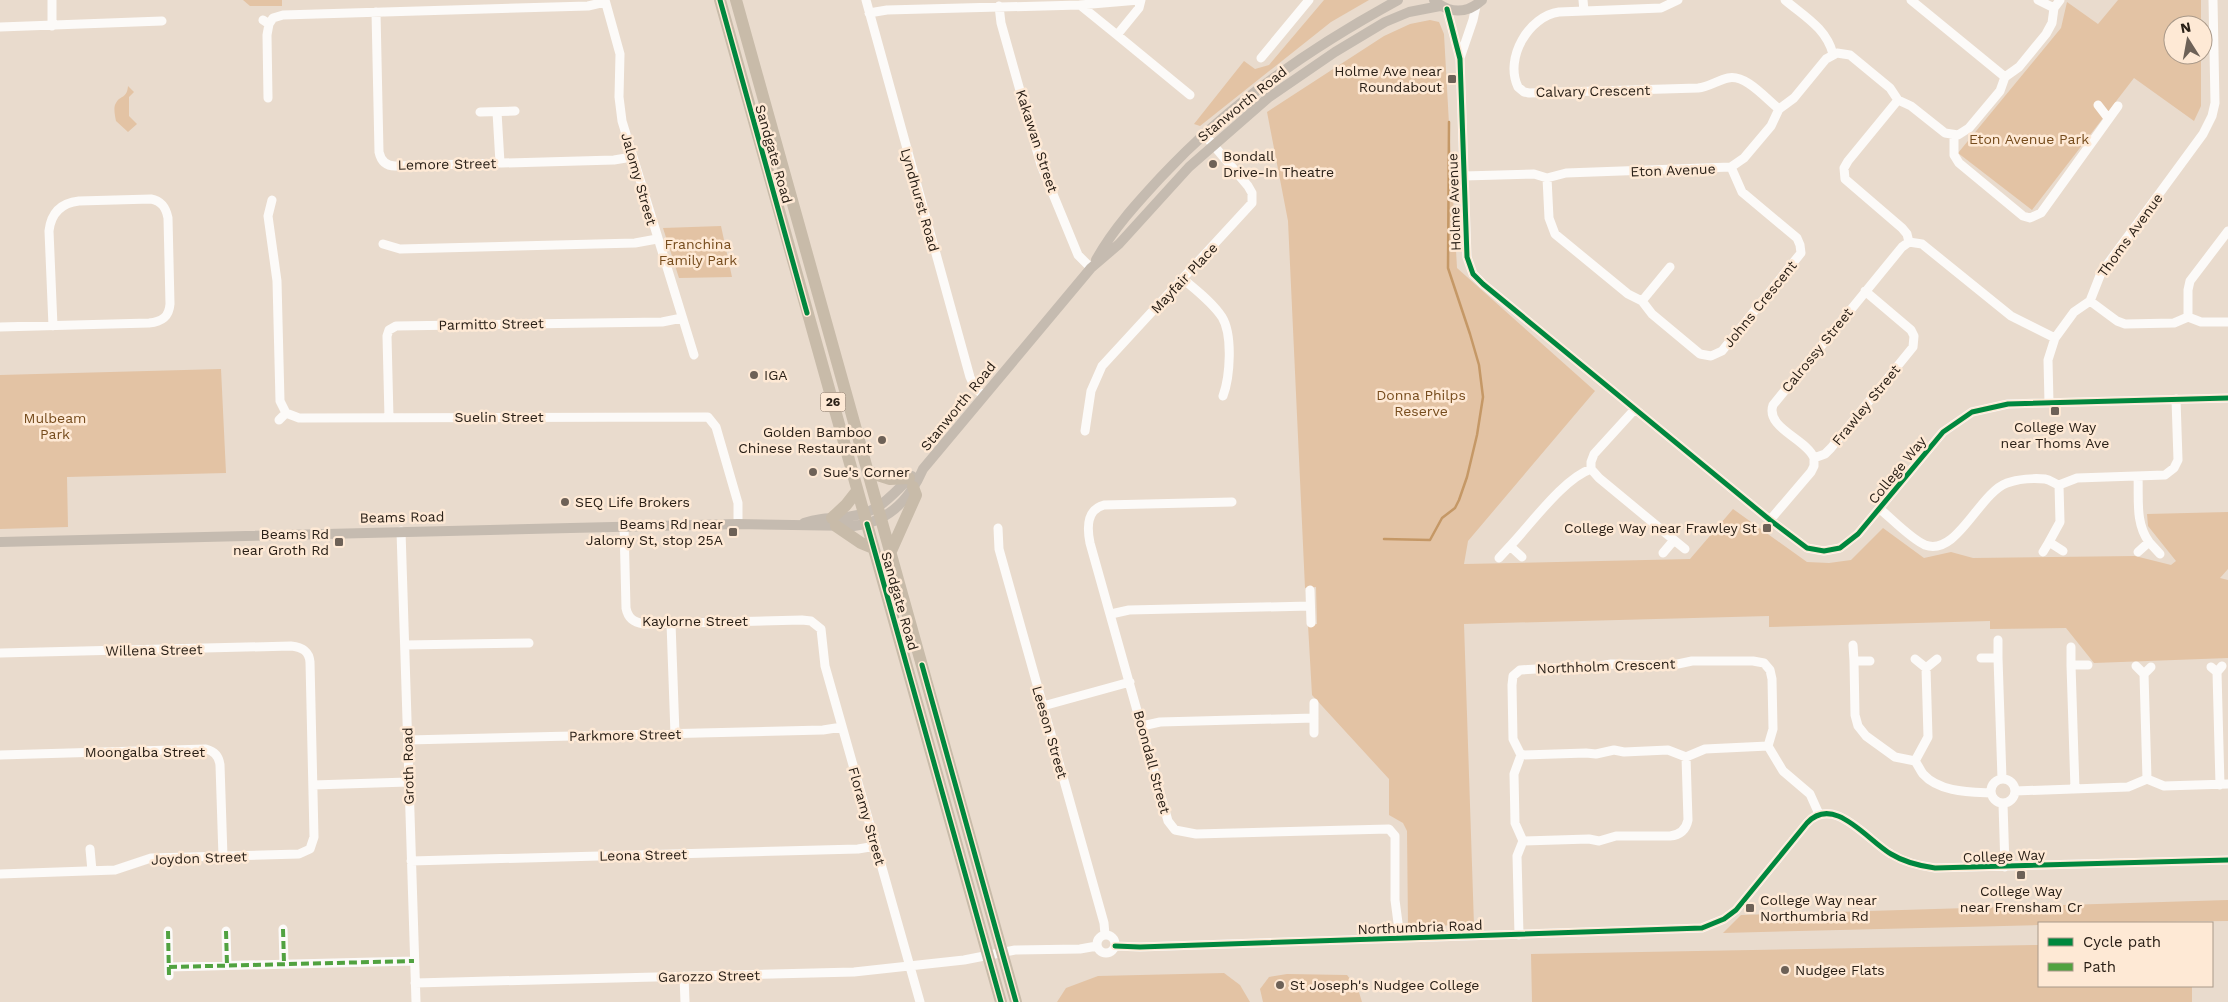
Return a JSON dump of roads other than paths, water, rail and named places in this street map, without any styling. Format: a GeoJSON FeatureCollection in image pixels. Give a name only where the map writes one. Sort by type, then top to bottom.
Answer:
{"type":"FeatureCollection","features":[{"type":"Feature","properties":{"kind":"highway","name":"Sandgate Road"},"geometry":{"type":"LineString","coordinates":[[720,0],[1001,1002]]}},
{"type":"Feature","properties":{"kind":"highway","name":"Sandgate Road"},"geometry":{"type":"LineString","coordinates":[[736,0],[1016,1002]]}},
{"type":"Feature","properties":{"kind":"highway"},"geometry":{"type":"LineString","coordinates":[[868,472],[911,482],[916,495],[891,551]]}},
{"type":"Feature","properties":{"kind":"highway"},"geometry":{"type":"LineString","coordinates":[[857,491],[834,522],[861,543],[873,548]]}},
{"type":"Feature","properties":{"kind":"main road","name":"Stanworth Road"},"geometry":{"type":"LineString","coordinates":[[1092,268],[1110,235],[1156,182],[1204,134],[1241,101],[1336,34],[1398,0]]}},
{"type":"Feature","properties":{"kind":"main road","name":"Stanworth Road"},"geometry":{"type":"LineString","coordinates":[[865,518],[880,512],[894,511],[911,482],[1092,268],[1119,244],[1189,167],[1214,144],[1275,93],[1343,47],[1397,16],[1441,5],[1457,11],[1467,10],[1479,3]]}},
{"type":"Feature","properties":{"kind":"main road","name":"Beams Road"},"geometry":{"type":"LineString","coordinates":[[0,542],[624,526],[804,523],[816,526],[865,518]]}},
{"type":"Feature","properties":{"kind":"street"},"geometry":{"type":"LineString","coordinates":[[52,0],[52,26]]}},
{"type":"Feature","properties":{"kind":"street","name":"Lyndhurst Road"},"geometry":{"type":"LineString","coordinates":[[866,0],[970,377],[975,388],[984,396]]}},
{"type":"Feature","properties":{"kind":"street"},"geometry":{"type":"LineString","coordinates":[[870,13],[887,10],[1080,4],[1140,0],[1139,8],[1117,35]]}},
{"type":"Feature","properties":{"kind":"street","name":"Stanworth Road"},"geometry":{"type":"LineString","coordinates":[[1261,58],[1309,0]]}},
{"type":"Feature","properties":{"kind":"street"},"geometry":{"type":"LineString","coordinates":[[1583,0],[1584,11]]}},
{"type":"Feature","properties":{"kind":"street"},"geometry":{"type":"LineString","coordinates":[[1598,0],[1598,10]]}},
{"type":"Feature","properties":{"kind":"street","name":"Calvary Crescent"},"geometry":{"type":"LineString","coordinates":[[1678,0],[1661,8],[1552,13],[1541,18],[1531,28],[1515,58],[1515,79],[1520,90],[1548,92],[1698,88],[1713,85],[1726,78],[1737,78],[1746,82],[1779,109]]}},
{"type":"Feature","properties":{"kind":"street"},"geometry":{"type":"LineString","coordinates":[[1785,0],[1823,32],[1829,41],[1833,54],[1850,55],[1890,88],[1898,100],[1911,106],[1941,130],[1954,135],[1962,134],[1969,128],[2000,91],[2005,77],[2019,67],[2046,34],[2052,23],[2054,8],[2060,0]]}},
{"type":"Feature","properties":{"kind":"street"},"geometry":{"type":"LineString","coordinates":[[1911,0],[2005,77]]}},
{"type":"Feature","properties":{"kind":"street"},"geometry":{"type":"LineString","coordinates":[[2038,0],[2054,8]]}},
{"type":"Feature","properties":{"kind":"street","name":"Thoms Avenue"},"geometry":{"type":"LineString","coordinates":[[2090,301],[2100,273],[2204,134],[2212,116],[2214,96],[2213,0]]}},
{"type":"Feature","properties":{"kind":"street"},"geometry":{"type":"LineString","coordinates":[[268,98],[266,22],[283,15],[588,6],[605,1]]}},
{"type":"Feature","properties":{"kind":"street","name":"Jalomy Street"},"geometry":{"type":"LineString","coordinates":[[605,1],[620,54],[620,106],[632,157],[694,355]]}},
{"type":"Feature","properties":{"kind":"street","name":"Holme Avenue"},"geometry":{"type":"LineString","coordinates":[[1460,60],[1479,3]]}},
{"type":"Feature","properties":{"kind":"street"},"geometry":{"type":"LineString","coordinates":[[1080,4],[1190,96]]}},
{"type":"Feature","properties":{"kind":"street","name":"Holme Avenue"},"geometry":{"type":"LineString","coordinates":[[1441,5],[1460,60],[1467,257],[1474,274],[1483,284],[1635,408]]}},
{"type":"Feature","properties":{"kind":"street","name":"Kakawan Street"},"geometry":{"type":"LineString","coordinates":[[999,6],[1002,23],[1042,165],[1080,258],[1092,268]]}},
{"type":"Feature","properties":{"kind":"street","name":"Lemore Street"},"geometry":{"type":"LineString","coordinates":[[376,12],[380,152],[382,160],[386,164],[395,166],[614,160],[632,157]]}},
{"type":"Feature","properties":{"kind":"street"},"geometry":{"type":"LineString","coordinates":[[0,27],[162,21]]}},
{"type":"Feature","properties":{"kind":"street","name":"Eton Avenue"},"geometry":{"type":"LineString","coordinates":[[1464,176],[1534,174],[1547,178],[1566,173],[1731,167],[1744,158],[1771,126],[1779,109],[1794,98],[1826,59],[1833,54]]}},
{"type":"Feature","properties":{"kind":"street"},"geometry":{"type":"LineString","coordinates":[[1898,100],[1848,161],[1843,172],[1849,184],[1906,232],[1910,242],[1922,244],[2011,316],[2055,338]]}},
{"type":"Feature","properties":{"kind":"street"},"geometry":{"type":"LineString","coordinates":[[2098,105],[2108,118]]}},
{"type":"Feature","properties":{"kind":"street"},"geometry":{"type":"LineString","coordinates":[[1954,135],[1954,155],[1958,163],[2023,216],[2030,218],[2041,213],[2118,106]]}},
{"type":"Feature","properties":{"kind":"street"},"geometry":{"type":"LineString","coordinates":[[480,112],[515,111]]}},
{"type":"Feature","properties":{"kind":"street"},"geometry":{"type":"LineString","coordinates":[[497,112],[500,163]]}},
{"type":"Feature","properties":{"kind":"street","name":"Mayfair Place"},"geometry":{"type":"LineString","coordinates":[[1085,431],[1091,390],[1102,366],[1252,202],[1252,193],[1248,186],[1204,134]]}},
{"type":"Feature","properties":{"kind":"street","name":"Johns Crescent"},"geometry":{"type":"LineString","coordinates":[[1547,178],[1549,218],[1555,234],[1628,294],[1642,300],[1652,314],[1700,354],[1711,356],[1722,351],[1798,257],[1801,249],[1799,241],[1742,192],[1731,167]]}},
{"type":"Feature","properties":{"kind":"street"},"geometry":{"type":"LineString","coordinates":[[0,327],[52,326],[155,323],[166,316],[170,304],[168,218],[165,208],[159,201],[151,199],[79,202],[68,204],[58,210],[51,220],[49,231],[52,326]]}},
{"type":"Feature","properties":{"kind":"street","name":"Suelin Street"},"geometry":{"type":"LineString","coordinates":[[272,200],[268,216],[277,282],[280,401],[283,416],[299,418],[698,417],[712,420],[716,427],[738,503],[738,524]]}},
{"type":"Feature","properties":{"kind":"street"},"geometry":{"type":"LineString","coordinates":[[2188,317],[2190,281],[2228,231]]}},
{"type":"Feature","properties":{"kind":"street"},"geometry":{"type":"LineString","coordinates":[[383,244],[400,249],[635,243],[657,239]]}},
{"type":"Feature","properties":{"kind":"street","name":"Calrossy Street"},"geometry":{"type":"LineString","coordinates":[[1814,458],[1808,449],[1778,424],[1772,415],[1772,408],[1865,291],[1902,247],[1910,242]]}},
{"type":"Feature","properties":{"kind":"street"},"geometry":{"type":"LineString","coordinates":[[1642,300],[1670,267]]}},
{"type":"Feature","properties":{"kind":"street"},"geometry":{"type":"LineString","coordinates":[[1183,278],[1216,309],[1224,322],[1228,339],[1229,377],[1223,396]]}},
{"type":"Feature","properties":{"kind":"street","name":"Frawley Street"},"geometry":{"type":"LineString","coordinates":[[1814,458],[1825,454],[1831,448],[1910,351],[1914,343],[1913,333],[1908,327],[1865,291]]}},
{"type":"Feature","properties":{"kind":"street"},"geometry":{"type":"LineString","coordinates":[[2049,403],[2048,360],[2055,338],[2074,312],[2090,301],[2116,321],[2125,324],[2174,323],[2188,317],[2201,322],[2228,322]]}},
{"type":"Feature","properties":{"kind":"street","name":"Parmitto Street"},"geometry":{"type":"LineString","coordinates":[[389,418],[387,336],[389,330],[396,326],[662,322],[682,318]]}},
{"type":"Feature","properties":{"kind":"street","name":"College Way"},"geometry":{"type":"LineString","coordinates":[[1635,408],[1770,520],[1802,545],[1818,551],[1830,550],[1849,543],[1880,509],[1943,432],[1972,412],[1998,405],[2228,398]]}},
{"type":"Feature","properties":{"kind":"street"},"geometry":{"type":"LineString","coordinates":[[2059,485],[2069,479],[2077,478],[2165,475],[2176,464],[2176,399]]}},
{"type":"Feature","properties":{"kind":"street"},"geometry":{"type":"LineString","coordinates":[[1635,408],[1594,454],[1591,469],[1599,478],[1685,549]]}},
{"type":"Feature","properties":{"kind":"street"},"geometry":{"type":"LineString","coordinates":[[1770,520],[1811,472],[1814,466],[1814,458]]}},
{"type":"Feature","properties":{"kind":"street"},"geometry":{"type":"LineString","coordinates":[[1499,558],[1569,482],[1582,472],[1591,469]]}},
{"type":"Feature","properties":{"kind":"street"},"geometry":{"type":"LineString","coordinates":[[2138,476],[2139,522],[2141,531],[2160,554]]}},
{"type":"Feature","properties":{"kind":"street"},"geometry":{"type":"LineString","coordinates":[[1880,509],[1924,544],[1940,546],[1953,538],[1988,496],[2002,484],[2014,480],[2044,479],[2059,485]]}},
{"type":"Feature","properties":{"kind":"street"},"geometry":{"type":"LineString","coordinates":[[2043,552],[2060,522],[2059,485]]}},
{"type":"Feature","properties":{"kind":"street","name":"Boondall Street"},"geometry":{"type":"LineString","coordinates":[[1232,502],[1104,505],[1094,511],[1089,522],[1089,534],[1168,821],[1172,827],[1180,832],[1196,834],[1382,828],[1391,831],[1395,839],[1395,900],[1400,938]]}},
{"type":"Feature","properties":{"kind":"street","name":"Kaylorne Street"},"geometry":{"type":"LineString","coordinates":[[624,526],[628,615],[632,620],[641,623],[802,620],[811,621],[821,629]]}},
{"type":"Feature","properties":{"kind":"street","name":"Leeson Street"},"geometry":{"type":"LineString","coordinates":[[998,528],[999,549],[1104,922],[1105,935]]}},
{"type":"Feature","properties":{"kind":"street","name":"Groth Road"},"geometry":{"type":"LineString","coordinates":[[401,531],[416,1002]]}},
{"type":"Feature","properties":{"kind":"street"},"geometry":{"type":"LineString","coordinates":[[1663,554],[1674,540]]}},
{"type":"Feature","properties":{"kind":"street"},"geometry":{"type":"LineString","coordinates":[[2049,542],[2063,551]]}},
{"type":"Feature","properties":{"kind":"street"},"geometry":{"type":"LineString","coordinates":[[2138,552],[2149,542]]}},
{"type":"Feature","properties":{"kind":"street"},"geometry":{"type":"LineString","coordinates":[[1510,546],[1522,557]]}},
{"type":"Feature","properties":{"kind":"street"},"geometry":{"type":"LineString","coordinates":[[1310,590],[1311,623]]}},
{"type":"Feature","properties":{"kind":"street"},"geometry":{"type":"LineString","coordinates":[[1111,614],[1129,610],[1310,606]]}},
{"type":"Feature","properties":{"kind":"street"},"geometry":{"type":"LineString","coordinates":[[671,623],[675,734]]}},
{"type":"Feature","properties":{"kind":"street","name":"Floramy Street"},"geometry":{"type":"LineString","coordinates":[[821,629],[825,666],[920,1002]]}},
{"type":"Feature","properties":{"kind":"street"},"geometry":{"type":"LineString","coordinates":[[1998,640],[2002,779]]}},
{"type":"Feature","properties":{"kind":"street"},"geometry":{"type":"LineString","coordinates":[[405,645],[529,643]]}},
{"type":"Feature","properties":{"kind":"street"},"geometry":{"type":"LineString","coordinates":[[1853,645],[1854,707],[1858,726],[1866,736],[1895,757],[1915,761],[1924,775],[1941,785],[1958,790],[1990,793]]}},
{"type":"Feature","properties":{"kind":"street","name":"Willena Street"},"geometry":{"type":"LineString","coordinates":[[0,653],[300,647],[307,652],[310,662],[313,784]]}},
{"type":"Feature","properties":{"kind":"street"},"geometry":{"type":"LineString","coordinates":[[2071,648],[2075,789]]}},
{"type":"Feature","properties":{"kind":"street"},"geometry":{"type":"LineString","coordinates":[[1981,658],[1998,658]]}},
{"type":"Feature","properties":{"kind":"street"},"geometry":{"type":"LineString","coordinates":[[1915,659],[1926,668],[1928,737],[1915,761]]}},
{"type":"Feature","properties":{"kind":"street"},"geometry":{"type":"LineString","coordinates":[[1926,668],[1937,659]]}},
{"type":"Feature","properties":{"kind":"street","name":"Northholm Crescent"},"geometry":{"type":"LineString","coordinates":[[1521,754],[1513,736],[1512,685],[1516,674],[1528,668],[1594,668],[1611,664],[1673,665],[1692,662],[1753,661],[1764,664],[1770,670],[1772,679],[1773,730],[1768,746]]}},
{"type":"Feature","properties":{"kind":"street"},"geometry":{"type":"LineString","coordinates":[[1854,661],[1870,661]]}},
{"type":"Feature","properties":{"kind":"street"},"geometry":{"type":"LineString","coordinates":[[2071,666],[2088,665]]}},
{"type":"Feature","properties":{"kind":"street"},"geometry":{"type":"LineString","coordinates":[[2136,666],[2148,671],[2148,779]]}},
{"type":"Feature","properties":{"kind":"street"},"geometry":{"type":"LineString","coordinates":[[2148,779],[2164,786],[2224,785],[2217,669]]}},
{"type":"Feature","properties":{"kind":"street"},"geometry":{"type":"LineString","coordinates":[[1043,706],[1130,682]]}},
{"type":"Feature","properties":{"kind":"street"},"geometry":{"type":"LineString","coordinates":[[1314,702],[1314,733]]}},
{"type":"Feature","properties":{"kind":"street"},"geometry":{"type":"LineString","coordinates":[[1142,726],[1160,722],[1314,718]]}},
{"type":"Feature","properties":{"kind":"street","name":"Parkmore Street"},"geometry":{"type":"LineString","coordinates":[[408,740],[823,730],[842,727]]}},
{"type":"Feature","properties":{"kind":"street"},"geometry":{"type":"LineString","coordinates":[[1519,935],[1517,856],[1523,841],[1516,823],[1514,774],[1521,754],[1596,754],[1614,750],[1624,752],[1668,750],[1686,757],[1705,749],[1768,746],[1783,771],[1810,794],[1819,814]]}},
{"type":"Feature","properties":{"kind":"street","name":"Moongalba Street"},"geometry":{"type":"LineString","coordinates":[[0,755],[206,749],[212,751],[218,758],[220,765],[223,857]]}},
{"type":"Feature","properties":{"kind":"street"},"geometry":{"type":"LineString","coordinates":[[1523,841],[1589,839],[1599,841],[1616,836],[1670,836],[1679,834],[1685,828],[1688,820],[1686,757]]}},
{"type":"Feature","properties":{"kind":"street"},"geometry":{"type":"LineString","coordinates":[[2002,779],[2010,781],[2015,791],[2010,801],[2003,804],[1996,802],[1990,793],[1992,785],[2002,779]]}},
{"type":"Feature","properties":{"kind":"street"},"geometry":{"type":"LineString","coordinates":[[2015,791],[2132,787],[2148,779]]}},
{"type":"Feature","properties":{"kind":"street"},"geometry":{"type":"LineString","coordinates":[[313,784],[408,782]]}},
{"type":"Feature","properties":{"kind":"street","name":"Joydon Street"},"geometry":{"type":"LineString","coordinates":[[0,874],[116,870],[151,858],[296,855],[309,851],[314,840],[313,784]]}},
{"type":"Feature","properties":{"kind":"street"},"geometry":{"type":"LineString","coordinates":[[2003,804],[2005,867]]}},
{"type":"Feature","properties":{"kind":"street","name":"College Way"},"geometry":{"type":"LineString","coordinates":[[1819,814],[1834,813],[1842,817],[1891,854],[1915,864],[1948,869],[2228,860]]}},
{"type":"Feature","properties":{"kind":"street","name":"Northumbria Road"},"geometry":{"type":"LineString","coordinates":[[1115,946],[1140,947],[1695,929],[1709,926],[1724,919],[1741,905],[1809,820],[1819,814]]}},
{"type":"Feature","properties":{"kind":"street","name":"Leona Street"},"geometry":{"type":"LineString","coordinates":[[411,861],[858,850],[876,846]]}},
{"type":"Feature","properties":{"kind":"street"},"geometry":{"type":"LineString","coordinates":[[90,849],[92,871]]}},
{"type":"Feature","properties":{"kind":"street"},"geometry":{"type":"LineString","coordinates":[[283,929],[284,963]]}},
{"type":"Feature","properties":{"kind":"street"},"geometry":{"type":"LineString","coordinates":[[226,931],[228,965]]}},
{"type":"Feature","properties":{"kind":"street"},"geometry":{"type":"LineString","coordinates":[[168,932],[169,971],[228,965],[414,960]]}},
{"type":"Feature","properties":{"kind":"street"},"geometry":{"type":"LineString","coordinates":[[1105,935],[1112,938],[1115,946],[1112,951],[1106,953],[1100,951],[1097,946],[1099,939],[1105,935]]}},
{"type":"Feature","properties":{"kind":"street"},"geometry":{"type":"LineString","coordinates":[[1001,952],[1080,949],[1097,946]]}},
{"type":"Feature","properties":{"kind":"street","name":"Garozzo Street"},"geometry":{"type":"LineString","coordinates":[[415,983],[854,972],[964,960],[1001,952]]}},
{"type":"Feature","properties":{"kind":"street"},"geometry":{"type":"LineString","coordinates":[[684,976],[685,1002]]}},
{"type":"Feature","properties":{"kind":"waterway"},"geometry":{"type":"LineString","coordinates":[[1384,539],[1430,540],[1442,518],[1455,508],[1467,477],[1477,435],[1483,397],[1479,365],[1448,268],[1449,122]]}},
{"type":"Feature","properties":{"kind":"place","name":"Holme Ave near Roundabout"},"geometry":{"type":"Point","coordinates":[1452,79]}},
{"type":"Feature","properties":{"kind":"place","name":"Bondall Drive-In Theatre"},"geometry":{"type":"Point","coordinates":[1213,164]}},
{"type":"Feature","properties":{"kind":"place","name":"IGA"},"geometry":{"type":"Point","coordinates":[754,375]}},
{"type":"Feature","properties":{"kind":"place","name":"College Way near Thoms Ave"},"geometry":{"type":"Point","coordinates":[2055,411]}},
{"type":"Feature","properties":{"kind":"place","name":"Golden Bamboo Chinese Restaurant"},"geometry":{"type":"Point","coordinates":[882,440]}},
{"type":"Feature","properties":{"kind":"place","name":"Sue's Corner"},"geometry":{"type":"Point","coordinates":[813,472]}},
{"type":"Feature","properties":{"kind":"place","name":"SEQ Life Brokers"},"geometry":{"type":"Point","coordinates":[565,502]}},
{"type":"Feature","properties":{"kind":"place","name":"College Way near Frawley St"},"geometry":{"type":"Point","coordinates":[1767,528]}},
{"type":"Feature","properties":{"kind":"place","name":"Beams Rd near Jalomy St, stop 25A"},"geometry":{"type":"Point","coordinates":[733,532]}},
{"type":"Feature","properties":{"kind":"place","name":"Beams Rd near Groth Rd"},"geometry":{"type":"Point","coordinates":[339,542]}},
{"type":"Feature","properties":{"kind":"place","name":"College Way near Frensham Cr"},"geometry":{"type":"Point","coordinates":[2021,875]}},
{"type":"Feature","properties":{"kind":"place","name":"College Way near Northumbria Rd"},"geometry":{"type":"Point","coordinates":[1750,908]}},
{"type":"Feature","properties":{"kind":"place","name":"Nudgee Flats"},"geometry":{"type":"Point","coordinates":[1785,970]}},
{"type":"Feature","properties":{"kind":"place","name":"St Joseph's Nudgee College"},"geometry":{"type":"Point","coordinates":[1280,985]}},
{"type":"Feature","properties":{"kind":"park label","name":"Eton Avenue Park"},"geometry":{"type":"Point","coordinates":[2029,139]}},
{"type":"Feature","properties":{"kind":"park label","name":"Franchina Family Park"},"geometry":{"type":"Point","coordinates":[698,252]}},
{"type":"Feature","properties":{"kind":"park label","name":"Donna Philps Reserve"},"geometry":{"type":"Point","coordinates":[1421,404]}},
{"type":"Feature","properties":{"kind":"park label","name":"Mulbeam Park"},"geometry":{"type":"Point","coordinates":[55,426]}}]}
